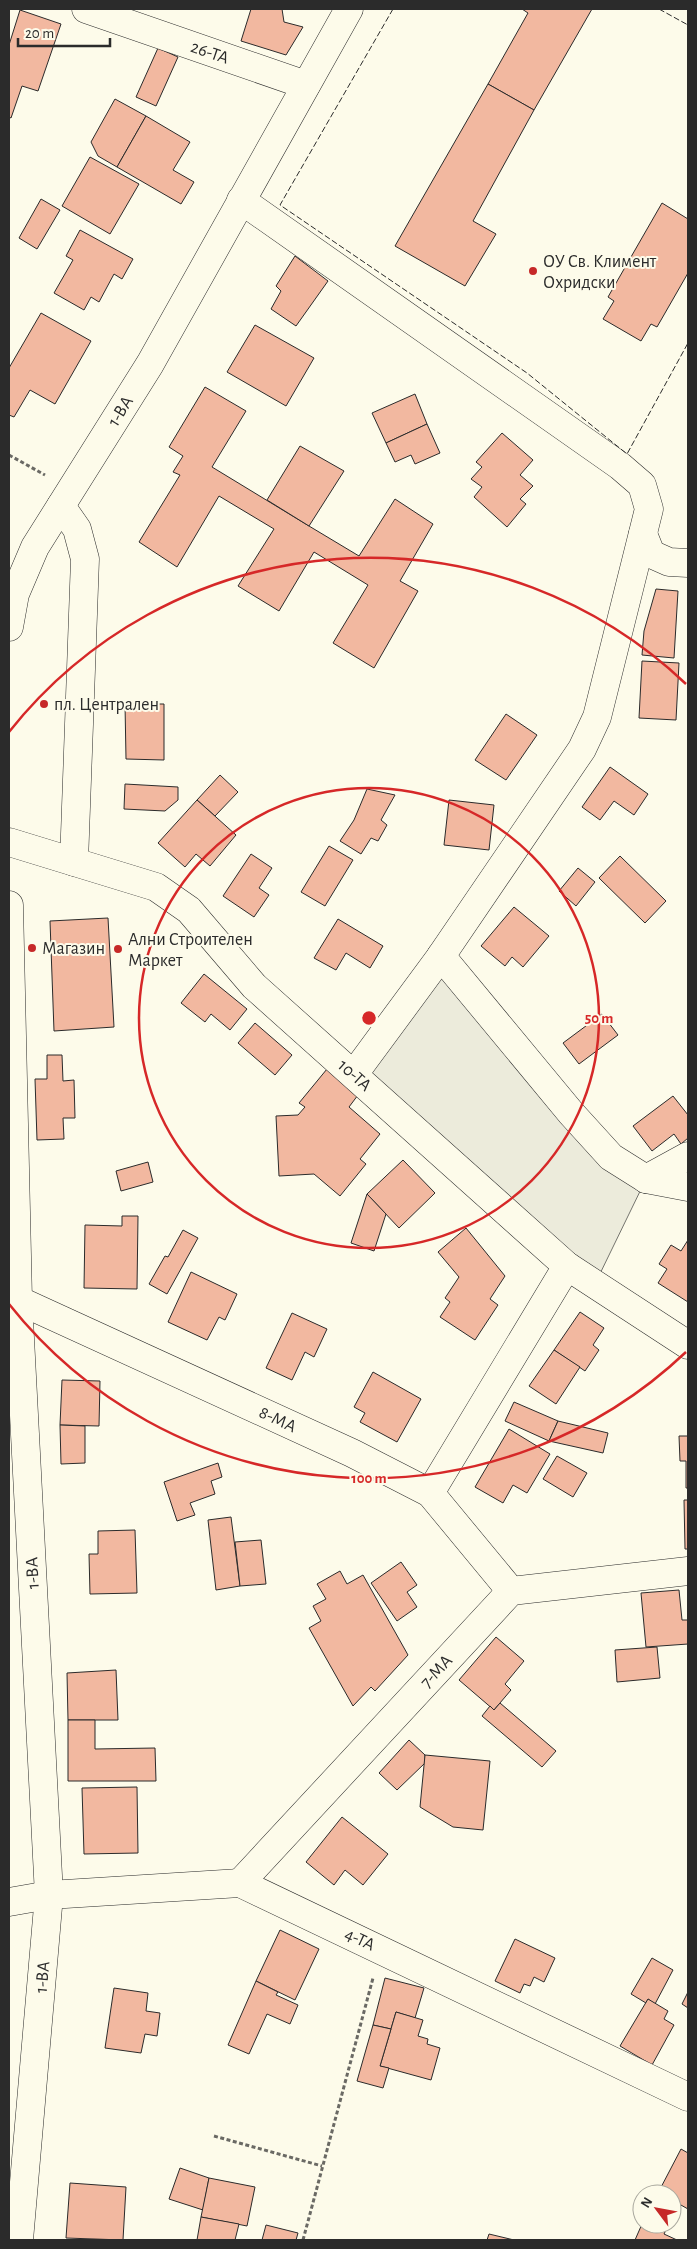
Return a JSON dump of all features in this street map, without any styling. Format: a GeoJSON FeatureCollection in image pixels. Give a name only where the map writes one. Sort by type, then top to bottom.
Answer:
{"type":"FeatureCollection","features":[{"type":"Feature","properties":{"kind":"street","name":"26-ТА"},"geometry":{"type":"LineString","coordinates":[[86,9],[306,85]]}},
{"type":"Feature","properties":{"kind":"street","name":"1-ВА"},"geometry":{"type":"LineString","coordinates":[[9,626],[16,594],[35,547],[150,364],[349,9]]}},
{"type":"Feature","properties":{"kind":"street"},"geometry":{"type":"LineString","coordinates":[[241,200],[620,466],[642,485],[649,509],[597,717],[582,749],[441,956],[354,1074]]}},
{"type":"Feature","properties":{"kind":"street"},"geometry":{"type":"LineString","coordinates":[[66,498],[85,559],[74,862]]}},
{"type":"Feature","properties":{"kind":"street"},"geometry":{"type":"LineString","coordinates":[[643,534],[651,554],[669,562],[688,563]]}},
{"type":"Feature","properties":{"kind":"street","name":"10-ТА"},"geometry":{"type":"LineString","coordinates":[[9,842],[156,886],[189,910],[254,986],[567,1266],[688,1345]]}},
{"type":"Feature","properties":{"kind":"street","name":"1-ВА"},"geometry":{"type":"LineString","coordinates":[[9,904],[14,1298],[49,1895],[20,2240]]}},
{"type":"Feature","properties":{"kind":"street"},"geometry":{"type":"LineString","coordinates":[[441,956],[571,1113],[611,1157],[646,1179],[688,1187]]}},
{"type":"Feature","properties":{"kind":"street"},"geometry":{"type":"LineString","coordinates":[[646,1179],[688,1156]]}},
{"type":"Feature","properties":{"kind":"street"},"geometry":{"type":"LineString","coordinates":[[430,1492],[567,1266]]}},
{"type":"Feature","properties":{"kind":"street","name":"8-МА"},"geometry":{"type":"LineString","coordinates":[[14,1298],[352,1452],[430,1492],[511,1590]]}},
{"type":"Feature","properties":{"kind":"street"},"geometry":{"type":"LineString","coordinates":[[511,1590],[688,1571]]}},
{"type":"Feature","properties":{"kind":"street","name":"7-МА"},"geometry":{"type":"LineString","coordinates":[[240,1883],[511,1590]]}},
{"type":"Feature","properties":{"kind":"street","name":"4-ТА"},"geometry":{"type":"LineString","coordinates":[[9,1902],[49,1895],[240,1883],[688,2096]]}},
{"type":"Feature","properties":{"kind":"path"},"geometry":{"type":"LineString","coordinates":[[9,456],[66,498]]}},
{"type":"Feature","properties":{"kind":"path"},"geometry":{"type":"LineString","coordinates":[[303,2240],[381,1949]]}},
{"type":"Feature","properties":{"kind":"path"},"geometry":{"type":"LineString","coordinates":[[214,2136],[322,2166]]}},
{"type":"Feature","properties":{"kind":"shaded area"},"geometry":{"type":"Polygon","coordinates":[[[441,956],[646,1179],[595,1284],[354,1074],[441,956]]]}},
{"type":"Feature","properties":{"kind":"building"},"geometry":{"type":"Polygon","coordinates":[[[251,9],[282,9],[284,22],[303,27],[286,55],[241,41],[251,9]]]}},
{"type":"Feature","properties":{"kind":"building"},"geometry":{"type":"Polygon","coordinates":[[[522,9],[592,9],[534,110],[488,84],[528,13],[522,9]]]}},
{"type":"Feature","properties":{"kind":"building"},"geometry":{"type":"Polygon","coordinates":[[[20,10],[61,24],[38,91],[22,86],[11,118],[9,117],[9,45],[20,10]]]}},
{"type":"Feature","properties":{"kind":"building"},"geometry":{"type":"Polygon","coordinates":[[[158,48],[178,57],[156,106],[136,97],[158,48]]]}},
{"type":"Feature","properties":{"kind":"building"},"geometry":{"type":"Polygon","coordinates":[[[488,84],[534,110],[473,221],[496,234],[465,286],[395,246],[488,84]]]}},
{"type":"Feature","properties":{"kind":"building"},"geometry":{"type":"Polygon","coordinates":[[[115,99],[146,116],[117,167],[98,156],[91,142],[115,99]]]}},
{"type":"Feature","properties":{"kind":"building"},"geometry":{"type":"Polygon","coordinates":[[[146,116],[190,142],[173,170],[194,182],[181,204],[117,167],[146,116]]]}},
{"type":"Feature","properties":{"kind":"building"},"geometry":{"type":"Polygon","coordinates":[[[90,157],[139,184],[110,234],[62,206],[90,157]]]}},
{"type":"Feature","properties":{"kind":"building"},"geometry":{"type":"Polygon","coordinates":[[[41,199],[60,210],[37,249],[19,238],[41,199]]]}},
{"type":"Feature","properties":{"kind":"building"},"geometry":{"type":"Polygon","coordinates":[[[662,203],[688,219],[688,273],[657,327],[651,324],[641,341],[603,319],[614,301],[608,297],[662,203]]]}},
{"type":"Feature","properties":{"kind":"building"},"geometry":{"type":"Polygon","coordinates":[[[80,230],[133,259],[122,279],[114,274],[99,302],[91,297],[84,310],[54,293],[73,260],[66,256],[80,230]]]}},
{"type":"Feature","properties":{"kind":"building"},"geometry":{"type":"Polygon","coordinates":[[[295,256],[328,281],[296,326],[271,309],[281,291],[276,286],[295,256]]]}},
{"type":"Feature","properties":{"kind":"building"},"geometry":{"type":"Polygon","coordinates":[[[41,313],[91,341],[55,404],[30,390],[14,417],[9,415],[9,368],[41,313]]]}},
{"type":"Feature","properties":{"kind":"building"},"geometry":{"type":"Polygon","coordinates":[[[255,325],[314,358],[286,406],[227,372],[255,325]]]}},
{"type":"Feature","properties":{"kind":"building"},"geometry":{"type":"Polygon","coordinates":[[[205,387],[246,411],[212,467],[309,526],[359,556],[395,499],[433,524],[400,581],[418,591],[374,668],[333,643],[368,585],[314,552],[279,611],[238,586],[274,529],[219,496],[177,567],[139,542],[180,475],[173,472],[183,456],[169,447],[205,387]]]}},
{"type":"Feature","properties":{"kind":"building"},"geometry":{"type":"Polygon","coordinates":[[[415,394],[427,424],[386,443],[372,413],[415,394]]]}},
{"type":"Feature","properties":{"kind":"building"},"geometry":{"type":"Polygon","coordinates":[[[427,424],[440,453],[415,464],[411,455],[395,462],[386,443],[427,424]]]}},
{"type":"Feature","properties":{"kind":"building"},"geometry":{"type":"Polygon","coordinates":[[[502,433],[533,460],[520,475],[533,486],[520,499],[526,504],[507,527],[474,497],[482,487],[471,479],[482,467],[476,462],[502,433]]]}},
{"type":"Feature","properties":{"kind":"building"},"geometry":{"type":"Polygon","coordinates":[[[300,446],[344,471],[309,526],[267,500],[300,446]]]}},
{"type":"Feature","properties":{"kind":"building"},"geometry":{"type":"Polygon","coordinates":[[[656,589],[678,591],[674,658],[642,655],[644,631],[656,589]]]}},
{"type":"Feature","properties":{"kind":"building"},"geometry":{"type":"Polygon","coordinates":[[[642,661],[679,663],[676,720],[639,718],[642,661]]]}},
{"type":"Feature","properties":{"kind":"building"},"geometry":{"type":"Polygon","coordinates":[[[125,704],[164,704],[164,760],[126,759],[125,704]]]}},
{"type":"Feature","properties":{"kind":"building"},"geometry":{"type":"Polygon","coordinates":[[[506,714],[537,735],[506,780],[475,760],[506,714]]]}},
{"type":"Feature","properties":{"kind":"building"},"geometry":{"type":"Polygon","coordinates":[[[610,767],[648,794],[634,815],[614,801],[600,820],[582,807],[610,767]]]}},
{"type":"Feature","properties":{"kind":"building"},"geometry":{"type":"Polygon","coordinates":[[[220,775],[238,792],[215,816],[197,800],[220,775]]]}},
{"type":"Feature","properties":{"kind":"building"},"geometry":{"type":"Polygon","coordinates":[[[125,784],[178,787],[178,800],[165,811],[124,809],[125,784]]]}},
{"type":"Feature","properties":{"kind":"building"},"geometry":{"type":"Polygon","coordinates":[[[367,789],[395,795],[381,820],[387,825],[378,841],[371,838],[361,854],[340,841],[354,820],[367,789]]]}},
{"type":"Feature","properties":{"kind":"building"},"geometry":{"type":"Polygon","coordinates":[[[197,800],[236,835],[210,866],[196,854],[185,867],[158,843],[197,800]]]}},
{"type":"Feature","properties":{"kind":"building"},"geometry":{"type":"Polygon","coordinates":[[[449,800],[494,805],[489,850],[444,845],[449,800]]]}},
{"type":"Feature","properties":{"kind":"building"},"geometry":{"type":"Polygon","coordinates":[[[329,846],[353,860],[325,906],[301,892],[329,846]]]}},
{"type":"Feature","properties":{"kind":"building"},"geometry":{"type":"Polygon","coordinates":[[[251,854],[272,868],[259,888],[269,895],[254,917],[223,896],[251,854]]]}},
{"type":"Feature","properties":{"kind":"building"},"geometry":{"type":"Polygon","coordinates":[[[620,856],[666,901],[645,923],[599,878],[620,856]]]}},
{"type":"Feature","properties":{"kind":"building"},"geometry":{"type":"Polygon","coordinates":[[[578,868],[595,882],[576,906],[559,891],[578,868]]]}},
{"type":"Feature","properties":{"kind":"building"},"geometry":{"type":"Polygon","coordinates":[[[514,907],[549,936],[523,967],[512,957],[505,966],[481,946],[514,907]]]}},
{"type":"Feature","properties":{"kind":"building"},"geometry":{"type":"Polygon","coordinates":[[[108,918],[114,1027],[54,1031],[50,921],[108,918]]]}},
{"type":"Feature","properties":{"kind":"building"},"geometry":{"type":"Polygon","coordinates":[[[338,919],[383,946],[370,968],[346,953],[336,970],[314,958],[338,919]]]}},
{"type":"Feature","properties":{"kind":"building"},"geometry":{"type":"Polygon","coordinates":[[[204,974],[247,1009],[230,1030],[211,1014],[205,1022],[181,1003],[204,974]]]}},
{"type":"Feature","properties":{"kind":"building"},"geometry":{"type":"Polygon","coordinates":[[[602,1014],[618,1035],[579,1064],[563,1043],[602,1014]]]}},
{"type":"Feature","properties":{"kind":"building"},"geometry":{"type":"Polygon","coordinates":[[[255,1023],[292,1055],[275,1075],[238,1043],[255,1023]]]}},
{"type":"Feature","properties":{"kind":"building"},"geometry":{"type":"Polygon","coordinates":[[[47,1055],[62,1055],[63,1081],[74,1080],[75,1118],[63,1118],[64,1139],[37,1140],[35,1079],[47,1079],[47,1055]]]}},
{"type":"Feature","properties":{"kind":"building"},"geometry":{"type":"Polygon","coordinates":[[[327,1069],[358,1095],[349,1107],[380,1134],[360,1159],[366,1164],[340,1196],[314,1174],[279,1176],[276,1116],[298,1115],[305,1107],[299,1103],[327,1069]]]}},
{"type":"Feature","properties":{"kind":"building"},"geometry":{"type":"Polygon","coordinates":[[[673,1096],[688,1115],[688,1138],[681,1144],[674,1134],[652,1151],[633,1126],[673,1096]]]}},
{"type":"Feature","properties":{"kind":"building"},"geometry":{"type":"Polygon","coordinates":[[[403,1160],[435,1193],[399,1228],[367,1194],[403,1160]]]}},
{"type":"Feature","properties":{"kind":"building"},"geometry":{"type":"Polygon","coordinates":[[[148,1162],[153,1182],[121,1191],[116,1171],[148,1162]]]}},
{"type":"Feature","properties":{"kind":"building"},"geometry":{"type":"Polygon","coordinates":[[[367,1194],[386,1214],[374,1251],[351,1243],[367,1194]]]}},
{"type":"Feature","properties":{"kind":"building"},"geometry":{"type":"Polygon","coordinates":[[[122,1216],[138,1216],[137,1289],[84,1288],[85,1225],[122,1226],[122,1216]]]}},
{"type":"Feature","properties":{"kind":"building"},"geometry":{"type":"Polygon","coordinates":[[[466,1228],[505,1276],[490,1299],[498,1305],[475,1340],[440,1317],[450,1302],[445,1298],[459,1277],[438,1252],[466,1228]]]}},
{"type":"Feature","properties":{"kind":"building"},"geometry":{"type":"Polygon","coordinates":[[[183,1230],[198,1238],[167,1294],[149,1284],[165,1256],[168,1257],[183,1230]]]}},
{"type":"Feature","properties":{"kind":"building"},"geometry":{"type":"Polygon","coordinates":[[[688,1240],[688,1302],[658,1283],[667,1269],[659,1264],[671,1245],[681,1251],[688,1240]]]}},
{"type":"Feature","properties":{"kind":"building"},"geometry":{"type":"Polygon","coordinates":[[[191,1272],[237,1294],[225,1320],[219,1317],[207,1340],[168,1322],[191,1272]]]}},
{"type":"Feature","properties":{"kind":"building"},"geometry":{"type":"Polygon","coordinates":[[[580,1312],[604,1328],[593,1345],[599,1350],[585,1371],[554,1350],[580,1312]]]}},
{"type":"Feature","properties":{"kind":"building"},"geometry":{"type":"Polygon","coordinates":[[[292,1313],[327,1329],[314,1357],[305,1352],[292,1380],[266,1368],[292,1313]]]}},
{"type":"Feature","properties":{"kind":"building"},"geometry":{"type":"Polygon","coordinates":[[[554,1350],[580,1367],[556,1404],[529,1386],[554,1350]]]}},
{"type":"Feature","properties":{"kind":"building"},"geometry":{"type":"Polygon","coordinates":[[[373,1372],[421,1399],[397,1442],[360,1422],[365,1413],[354,1407],[373,1372]]]}},
{"type":"Feature","properties":{"kind":"building"},"geometry":{"type":"Polygon","coordinates":[[[62,1380],[100,1381],[99,1426],[60,1425],[62,1380]]]}},
{"type":"Feature","properties":{"kind":"building"},"geometry":{"type":"Polygon","coordinates":[[[514,1402],[558,1421],[549,1441],[505,1421],[514,1402]]]}},
{"type":"Feature","properties":{"kind":"building"},"geometry":{"type":"Polygon","coordinates":[[[558,1421],[608,1433],[603,1453],[549,1441],[558,1421]]]}},
{"type":"Feature","properties":{"kind":"building"},"geometry":{"type":"Polygon","coordinates":[[[60,1425],[85,1426],[85,1463],[61,1464],[60,1425]]]}},
{"type":"Feature","properties":{"kind":"building"},"geometry":{"type":"Polygon","coordinates":[[[509,1429],[550,1454],[527,1493],[513,1485],[503,1503],[475,1487],[509,1429]]]}},
{"type":"Feature","properties":{"kind":"building"},"geometry":{"type":"Polygon","coordinates":[[[679,1436],[688,1436],[688,1488],[686,1488],[686,1461],[680,1461],[679,1436]]]}},
{"type":"Feature","properties":{"kind":"building"},"geometry":{"type":"Polygon","coordinates":[[[557,1456],[587,1473],[573,1497],[543,1479],[557,1456]]]}},
{"type":"Feature","properties":{"kind":"building"},"geometry":{"type":"Polygon","coordinates":[[[218,1463],[222,1477],[211,1481],[215,1494],[190,1503],[195,1515],[177,1521],[164,1482],[218,1463]]]}},
{"type":"Feature","properties":{"kind":"building"},"geometry":{"type":"Polygon","coordinates":[[[684,1500],[688,1500],[688,1549],[685,1549],[684,1500]]]}},
{"type":"Feature","properties":{"kind":"building"},"geometry":{"type":"Polygon","coordinates":[[[231,1517],[240,1586],[216,1590],[208,1520],[231,1517]]]}},
{"type":"Feature","properties":{"kind":"building"},"geometry":{"type":"Polygon","coordinates":[[[135,1530],[137,1593],[90,1594],[89,1554],[98,1554],[98,1531],[135,1530]]]}},
{"type":"Feature","properties":{"kind":"building"},"geometry":{"type":"Polygon","coordinates":[[[261,1540],[266,1584],[240,1586],[235,1542],[261,1540]]]}},
{"type":"Feature","properties":{"kind":"building"},"geometry":{"type":"Polygon","coordinates":[[[401,1562],[417,1585],[407,1592],[417,1607],[397,1621],[371,1583],[401,1562]]]}},
{"type":"Feature","properties":{"kind":"building"},"geometry":{"type":"Polygon","coordinates":[[[340,1571],[347,1584],[363,1575],[408,1655],[375,1691],[371,1687],[353,1706],[309,1628],[321,1621],[313,1606],[326,1599],[317,1584],[340,1571]]]}},
{"type":"Feature","properties":{"kind":"building"},"geometry":{"type":"Polygon","coordinates":[[[679,1590],[682,1620],[688,1620],[688,1644],[646,1647],[641,1593],[679,1590]]]}},
{"type":"Feature","properties":{"kind":"building"},"geometry":{"type":"Polygon","coordinates":[[[496,1637],[524,1661],[505,1684],[511,1690],[494,1710],[459,1680],[496,1637]]]}},
{"type":"Feature","properties":{"kind":"building"},"geometry":{"type":"Polygon","coordinates":[[[657,1647],[660,1678],[617,1682],[615,1650],[657,1647]]]}},
{"type":"Feature","properties":{"kind":"building"},"geometry":{"type":"Polygon","coordinates":[[[116,1670],[118,1720],[68,1720],[67,1673],[116,1670]]]}},
{"type":"Feature","properties":{"kind":"building"},"geometry":{"type":"Polygon","coordinates":[[[500,1703],[556,1751],[542,1767],[482,1716],[490,1706],[494,1710],[500,1703]]]}},
{"type":"Feature","properties":{"kind":"building"},"geometry":{"type":"Polygon","coordinates":[[[68,1720],[95,1720],[95,1749],[155,1748],[156,1781],[68,1781],[68,1720]]]}},
{"type":"Feature","properties":{"kind":"building"},"geometry":{"type":"Polygon","coordinates":[[[409,1740],[425,1755],[425,1763],[397,1790],[379,1773],[409,1740]]]}},
{"type":"Feature","properties":{"kind":"building"},"geometry":{"type":"Polygon","coordinates":[[[425,1755],[490,1761],[483,1830],[453,1827],[420,1807],[425,1755]]]}},
{"type":"Feature","properties":{"kind":"building"},"geometry":{"type":"Polygon","coordinates":[[[137,1787],[138,1853],[84,1854],[82,1788],[137,1787]]]}},
{"type":"Feature","properties":{"kind":"building"},"geometry":{"type":"Polygon","coordinates":[[[342,1817],[388,1854],[363,1885],[345,1870],[334,1885],[306,1862],[342,1817]]]}},
{"type":"Feature","properties":{"kind":"building"},"geometry":{"type":"Polygon","coordinates":[[[280,1930],[319,1949],[295,2000],[256,1981],[280,1930]]]}},
{"type":"Feature","properties":{"kind":"building"},"geometry":{"type":"Polygon","coordinates":[[[515,1939],[555,1958],[544,1982],[534,1977],[530,1986],[524,1984],[520,1993],[495,1981],[515,1939]]]}},
{"type":"Feature","properties":{"kind":"building"},"geometry":{"type":"Polygon","coordinates":[[[652,1958],[673,1970],[655,2004],[648,1999],[646,2003],[631,1994],[652,1958]]]}},
{"type":"Feature","properties":{"kind":"building"},"geometry":{"type":"Polygon","coordinates":[[[385,1978],[424,1988],[415,2018],[396,2012],[391,2029],[373,2025],[385,1978]]]}},
{"type":"Feature","properties":{"kind":"building"},"geometry":{"type":"Polygon","coordinates":[[[256,1981],[278,1992],[276,1995],[298,2005],[290,2024],[267,2014],[249,2054],[228,2045],[256,1981]]]}},
{"type":"Feature","properties":{"kind":"building"},"geometry":{"type":"Polygon","coordinates":[[[114,1988],[148,1993],[146,2011],[160,2013],[157,2036],[145,2034],[141,2053],[105,2048],[114,1988]]]}},
{"type":"Feature","properties":{"kind":"building"},"geometry":{"type":"Polygon","coordinates":[[[688,1992],[688,2008],[682,2004],[688,1992]]]}},
{"type":"Feature","properties":{"kind":"building"},"geometry":{"type":"Polygon","coordinates":[[[648,1999],[668,2011],[664,2019],[674,2025],[652,2065],[620,2046],[648,1999]]]}},
{"type":"Feature","properties":{"kind":"building"},"geometry":{"type":"Polygon","coordinates":[[[396,2012],[423,2020],[418,2036],[428,2039],[427,2044],[440,2048],[431,2080],[380,2066],[396,2012]]]}},
{"type":"Feature","properties":{"kind":"building"},"geometry":{"type":"Polygon","coordinates":[[[373,2025],[391,2029],[380,2066],[389,2068],[383,2088],[357,2081],[373,2025]]]}},
{"type":"Feature","properties":{"kind":"building"},"geometry":{"type":"Polygon","coordinates":[[[681,2149],[688,2153],[688,2209],[682,2206],[682,2184],[663,2184],[681,2149]]]}},
{"type":"Feature","properties":{"kind":"building"},"geometry":{"type":"Polygon","coordinates":[[[180,2168],[209,2178],[203,2210],[169,2199],[180,2168]]]}},
{"type":"Feature","properties":{"kind":"building"},"geometry":{"type":"Polygon","coordinates":[[[209,2178],[255,2187],[247,2226],[201,2217],[209,2178]]]}},
{"type":"Feature","properties":{"kind":"building"},"geometry":{"type":"Polygon","coordinates":[[[70,2183],[126,2187],[123,2240],[66,2238],[70,2183]]]}},
{"type":"Feature","properties":{"kind":"building"},"geometry":{"type":"Polygon","coordinates":[[[201,2217],[239,2224],[235,2240],[197,2240],[201,2217]]]}},
{"type":"Feature","properties":{"kind":"building"},"geometry":{"type":"Polygon","coordinates":[[[266,2225],[298,2233],[296,2240],[262,2240],[266,2225]]]}},
{"type":"Feature","properties":{"kind":"building"},"geometry":{"type":"Polygon","coordinates":[[[489,2234],[514,2240],[487,2240],[489,2234]]]}},
{"type":"Feature","properties":{"kind":"building"},"geometry":{"type":"Polygon","coordinates":[[[638,2234],[664,2234],[677,2240],[635,2240],[638,2234]]]}},
{"type":"Feature","properties":{"kind":"fence"},"geometry":{"type":"LineString","coordinates":[[393,9],[280,205],[527,373],[627,454],[688,343]]}},
{"type":"Feature","properties":{"kind":"fence"},"geometry":{"type":"LineString","coordinates":[[659,9],[688,25]]}},
{"type":"Feature","properties":{"kind":"place","name":"ОУ Св. Климент Охридски"},"geometry":{"type":"Point","coordinates":[533,271]}},
{"type":"Feature","properties":{"kind":"place","name":"пл. Централен"},"geometry":{"type":"Point","coordinates":[44,704]}},
{"type":"Feature","properties":{"kind":"place","name":"Магазин"},"geometry":{"type":"Point","coordinates":[32,948]}},
{"type":"Feature","properties":{"kind":"place","name":"Ални Строителен Маркет"},"geometry":{"type":"Point","coordinates":[118,949]}}]}
